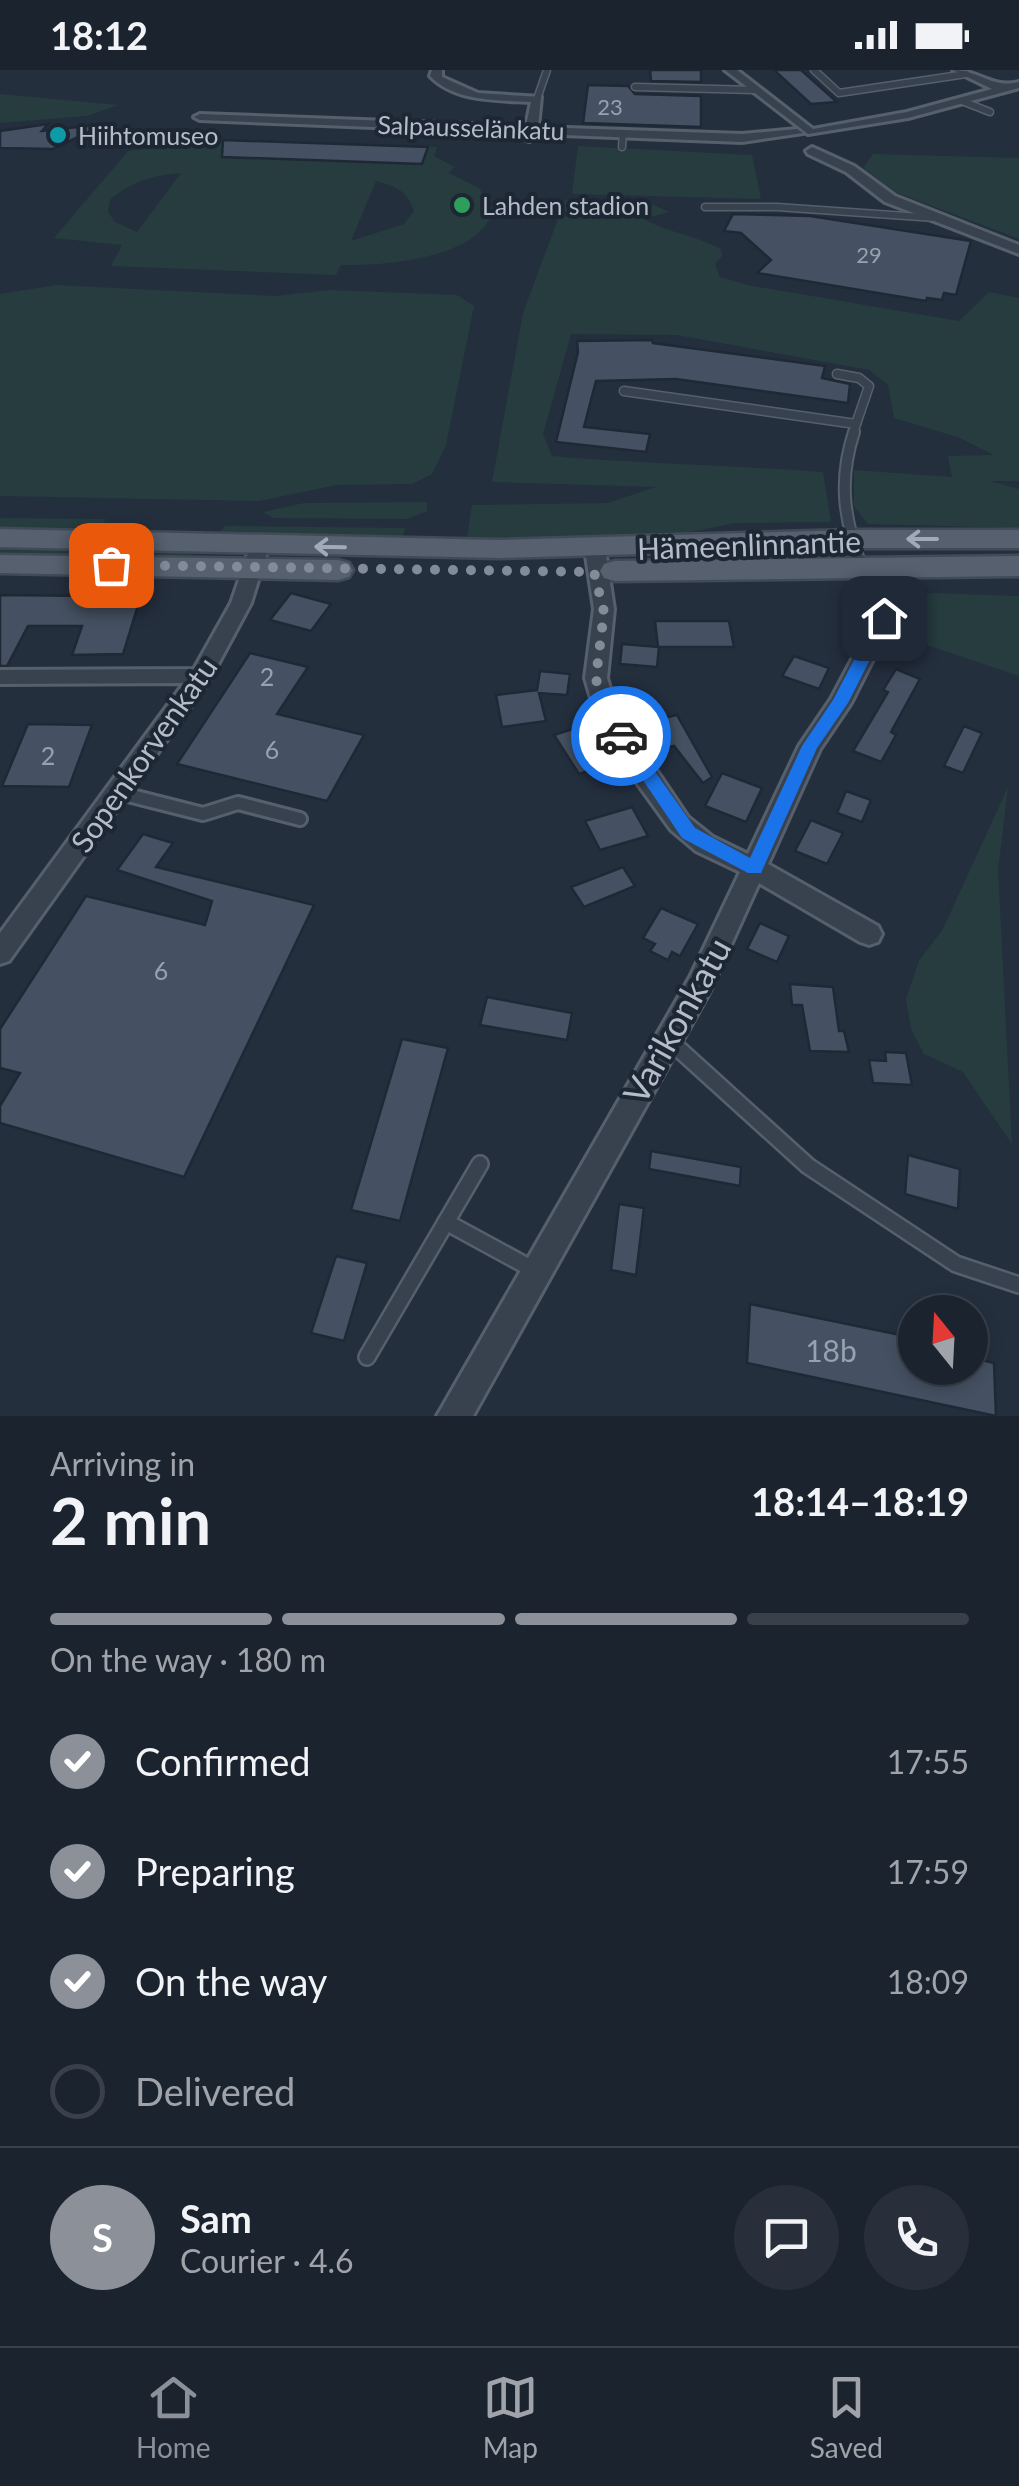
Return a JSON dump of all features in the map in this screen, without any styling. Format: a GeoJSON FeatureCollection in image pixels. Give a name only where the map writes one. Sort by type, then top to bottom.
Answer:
{"type":"FeatureCollection","features":[{"type":"Feature","properties":{"kind":"main road","name":"Hämeenlinnantie"},"geometry":{"type":"LineString","coordinates":[[0,538],[256,556],[500,560],[856,553],[1019,539]]}},
{"type":"Feature","properties":{"kind":"main road","name":"Hämeenlinnantie"},"geometry":{"type":"LineString","coordinates":[[856,553],[1019,566]]}},
{"type":"Feature","properties":{"kind":"main road","name":"Hämeenlinnantie"},"geometry":{"type":"LineString","coordinates":[[0,564],[256,556]]}},
{"type":"Feature","properties":{"kind":"street"},"geometry":{"type":"LineString","coordinates":[[437,70],[438,80],[476,96],[537,99],[531,134]]}},
{"type":"Feature","properties":{"kind":"street"},"geometry":{"type":"LineString","coordinates":[[730,70],[808,131],[852,144]]}},
{"type":"Feature","properties":{"kind":"street"},"geometry":{"type":"LineString","coordinates":[[962,72],[1002,90]]}},
{"type":"Feature","properties":{"kind":"street"},"geometry":{"type":"LineString","coordinates":[[871,136],[908,115],[1019,85]]}},
{"type":"Feature","properties":{"kind":"street","name":"Salpausselänkatu"},"geometry":{"type":"LineString","coordinates":[[200,116],[622,140],[742,138],[908,115]]}},
{"type":"Feature","properties":{"kind":"street"},"geometry":{"type":"LineString","coordinates":[[808,131],[793,141],[850,169],[890,199],[1019,250]]}},
{"type":"Feature","properties":{"kind":"street","name":"Salpausselänkatu"},"geometry":{"type":"LineString","coordinates":[[742,138],[808,150]]}},
{"type":"Feature","properties":{"kind":"street"},"geometry":{"type":"LineString","coordinates":[[808,150],[852,144]]}},
{"type":"Feature","properties":{"kind":"street"},"geometry":{"type":"LineString","coordinates":[[850,169],[852,144]]}},
{"type":"Feature","properties":{"kind":"street","name":"Sopenkorvenkatu"},"geometry":{"type":"LineString","coordinates":[[0,953],[202,676],[241,604],[256,556]]}},
{"type":"Feature","properties":{"kind":"street"},"geometry":{"type":"LineString","coordinates":[[595,560],[604,612],[596,677],[599,699],[688,833],[869,934]]}},
{"type":"Feature","properties":{"kind":"street","name":"Varikonkatu"},"geometry":{"type":"LineString","coordinates":[[454,1416],[700,986],[810,746],[840,703],[884,618]]}},
{"type":"Feature","properties":{"kind":"street"},"geometry":{"type":"LineString","coordinates":[[0,677],[202,676]]}},
{"type":"Feature","properties":{"kind":"lane"},"geometry":{"type":"LineString","coordinates":[[537,99],[546,70]]}},
{"type":"Feature","properties":{"kind":"lane"},"geometry":{"type":"LineString","coordinates":[[814,70],[840,93],[962,72]]}},
{"type":"Feature","properties":{"kind":"lane"},"geometry":{"type":"LineString","coordinates":[[635,88],[756,90]]}},
{"type":"Feature","properties":{"kind":"lane"},"geometry":{"type":"LineString","coordinates":[[962,101],[990,112]]}},
{"type":"Feature","properties":{"kind":"lane"},"geometry":{"type":"LineString","coordinates":[[704,207],[777,207],[935,218]]}},
{"type":"Feature","properties":{"kind":"lane"},"geometry":{"type":"LineString","coordinates":[[837,374],[859,378],[869,386],[839,488],[856,553]]}},
{"type":"Feature","properties":{"kind":"lane"},"geometry":{"type":"LineString","coordinates":[[624,391],[856,424]]}},
{"type":"Feature","properties":{"kind":"lane"},"geometry":{"type":"LineString","coordinates":[[120,793],[203,814],[238,803],[300,819]]}},
{"type":"Feature","properties":{"kind":"lane"},"geometry":{"type":"LineString","coordinates":[[668,1039],[808,1166],[956,1264],[1019,1285]]}},
{"type":"Feature","properties":{"kind":"lane"},"geometry":{"type":"LineString","coordinates":[[367,1356],[480,1164]]}},
{"type":"Feature","properties":{"kind":"lane"},"geometry":{"type":"LineString","coordinates":[[446,1222],[536,1270]]}},
{"type":"Feature","properties":{"kind":"green space"},"geometry":{"type":"Polygon","coordinates":[[[0,94],[118,105],[87,116],[0,123],[0,94]]]}},
{"type":"Feature","properties":{"kind":"green space"},"geometry":{"type":"Polygon","coordinates":[[[169,137],[437,147],[434,156],[454,167],[449,173],[479,188],[493,210],[485,226],[450,249],[404,261],[341,265],[336,275],[111,266],[122,245],[54,238],[128,151],[163,146],[169,137]],[[181,173],[126,188],[110,200],[108,212],[115,222],[137,232],[181,173]],[[376,181],[351,241],[404,224],[414,211],[400,190],[376,181]]]}},
{"type":"Feature","properties":{"kind":"green space"},"geometry":{"type":"Polygon","coordinates":[[[578,146],[752,155],[761,199],[572,194],[578,146]]]}},
{"type":"Feature","properties":{"kind":"green space"},"geometry":{"type":"Polygon","coordinates":[[[873,154],[1019,158],[1019,239],[895,192],[863,168],[873,154]]]}},
{"type":"Feature","properties":{"kind":"green space"},"geometry":{"type":"Polygon","coordinates":[[[565,200],[645,201],[669,212],[643,219],[721,249],[722,256],[715,264],[720,277],[747,285],[959,321],[989,292],[1019,298],[1019,481],[991,481],[1019,489],[1019,528],[868,524],[854,506],[854,470],[952,477],[948,456],[994,455],[960,438],[894,418],[888,385],[869,370],[677,335],[571,334],[543,434],[552,456],[823,472],[831,522],[735,523],[667,537],[467,539],[472,505],[608,503],[656,487],[492,482],[523,313],[565,200]]]}},
{"type":"Feature","properties":{"kind":"green space"},"geometry":{"type":"Polygon","coordinates":[[[56,285],[275,296],[330,290],[457,295],[474,306],[446,445],[432,474],[412,484],[336,485],[260,501],[0,496],[0,294],[56,285]]]}},
{"type":"Feature","properties":{"kind":"green space"},"geometry":{"type":"Polygon","coordinates":[[[427,502],[427,511],[407,519],[273,518],[263,512],[304,503],[427,502]]]}},
{"type":"Feature","properties":{"kind":"green space"},"geometry":{"type":"Polygon","coordinates":[[[0,518],[106,519],[100,529],[0,532],[0,518]]]}},
{"type":"Feature","properties":{"kind":"green space"},"geometry":{"type":"Polygon","coordinates":[[[225,526],[406,528],[400,541],[219,533],[225,526]]]}},
{"type":"Feature","properties":{"kind":"green space"},"geometry":{"type":"Polygon","coordinates":[[[0,546],[193,548],[191,555],[0,555],[0,546]]]}},
{"type":"Feature","properties":{"kind":"green space"},"geometry":{"type":"Polygon","coordinates":[[[933,593],[1019,596],[1019,676],[891,633],[908,598],[933,593]]]}},
{"type":"Feature","properties":{"kind":"green space"},"geometry":{"type":"Polygon","coordinates":[[[1008,787],[998,870],[1012,1144],[963,1072],[924,1054],[911,1029],[906,999],[919,961],[943,929],[1008,787]]]}},
{"type":"Feature","properties":{"kind":"building"},"geometry":{"type":"Polygon","coordinates":[[[650,70],[701,70],[701,82],[651,81],[650,70]]]}},
{"type":"Feature","properties":{"kind":"building"},"geometry":{"type":"Polygon","coordinates":[[[774,70],[801,70],[837,102],[811,104],[774,70]]]}},
{"type":"Feature","properties":{"kind":"building"},"geometry":{"type":"Polygon","coordinates":[[[588,85],[628,86],[635,94],[701,96],[701,127],[583,123],[588,85]]]}},
{"type":"Feature","properties":{"kind":"building"},"geometry":{"type":"Polygon","coordinates":[[[48,124],[42,131],[96,125],[97,128],[53,149],[0,148],[0,131],[48,124]]]}},
{"type":"Feature","properties":{"kind":"building"},"geometry":{"type":"Polygon","coordinates":[[[223,140],[428,147],[422,164],[222,157],[223,140]]]}},
{"type":"Feature","properties":{"kind":"building"},"geometry":{"type":"Polygon","coordinates":[[[733,214],[810,216],[971,241],[956,295],[944,293],[942,300],[926,301],[757,273],[771,260],[741,233],[724,231],[733,214]]]}},
{"type":"Feature","properties":{"kind":"building"},"geometry":{"type":"Polygon","coordinates":[[[652,340],[825,366],[822,378],[850,384],[848,403],[676,379],[596,381],[584,427],[650,434],[646,452],[556,442],[578,352],[577,341],[652,340]]]}},
{"type":"Feature","properties":{"kind":"building"},"geometry":{"type":"Polygon","coordinates":[[[291,593],[331,604],[311,631],[270,620],[291,593]]]}},
{"type":"Feature","properties":{"kind":"building"},"geometry":{"type":"Polygon","coordinates":[[[0,595],[90,596],[87,602],[139,602],[123,654],[72,655],[82,626],[28,626],[7,666],[0,666],[0,595]]]}},
{"type":"Feature","properties":{"kind":"building"},"geometry":{"type":"Polygon","coordinates":[[[655,621],[729,621],[734,647],[659,647],[657,667],[620,664],[622,644],[658,647],[655,621]]]}},
{"type":"Feature","properties":{"kind":"building"},"geometry":{"type":"Polygon","coordinates":[[[250,653],[308,667],[277,714],[364,735],[327,801],[177,764],[250,653]]]}},
{"type":"Feature","properties":{"kind":"building"},"geometry":{"type":"Polygon","coordinates":[[[794,656],[829,668],[819,689],[782,676],[794,656]]]}},
{"type":"Feature","properties":{"kind":"building"},"geometry":{"type":"Polygon","coordinates":[[[896,669],[920,679],[891,732],[896,735],[881,762],[853,751],[888,692],[883,690],[896,669]]]}},
{"type":"Feature","properties":{"kind":"building"},"geometry":{"type":"Polygon","coordinates":[[[540,671],[570,674],[567,695],[539,693],[546,721],[502,727],[496,695],[537,690],[540,671]]]}},
{"type":"Feature","properties":{"kind":"building"},"geometry":{"type":"Polygon","coordinates":[[[677,715],[712,777],[703,783],[674,746],[655,750],[641,723],[677,715]]]}},
{"type":"Feature","properties":{"kind":"building"},"geometry":{"type":"Polygon","coordinates":[[[28,724],[92,725],[69,787],[2,786],[28,724]]]}},
{"type":"Feature","properties":{"kind":"building"},"geometry":{"type":"Polygon","coordinates":[[[588,724],[614,762],[579,774],[554,735],[588,724]]]}},
{"type":"Feature","properties":{"kind":"building"},"geometry":{"type":"Polygon","coordinates":[[[964,726],[982,733],[963,773],[944,766],[964,726]]]}},
{"type":"Feature","properties":{"kind":"building"},"geometry":{"type":"Polygon","coordinates":[[[722,773],[762,788],[746,822],[705,806],[722,773]]]}},
{"type":"Feature","properties":{"kind":"building"},"geometry":{"type":"Polygon","coordinates":[[[846,791],[871,800],[862,822],[837,813],[846,791]]]}},
{"type":"Feature","properties":{"kind":"building"},"geometry":{"type":"Polygon","coordinates":[[[632,807],[648,836],[600,850],[585,821],[632,807]]]}},
{"type":"Feature","properties":{"kind":"building"},"geometry":{"type":"Polygon","coordinates":[[[811,820],[843,833],[827,864],[795,851],[811,820]]]}},
{"type":"Feature","properties":{"kind":"building"},"geometry":{"type":"Polygon","coordinates":[[[143,834],[173,843],[156,867],[314,905],[184,1177],[0,1123],[0,1106],[20,1073],[0,1068],[0,1029],[86,896],[205,925],[212,901],[117,870],[143,834]]]}},
{"type":"Feature","properties":{"kind":"building"},"geometry":{"type":"Polygon","coordinates":[[[623,867],[635,886],[584,907],[571,887],[623,867]]]}},
{"type":"Feature","properties":{"kind":"building"},"geometry":{"type":"Polygon","coordinates":[[[661,908],[698,924],[680,956],[672,952],[668,960],[650,951],[655,944],[643,938],[661,908]]]}},
{"type":"Feature","properties":{"kind":"building"},"geometry":{"type":"Polygon","coordinates":[[[760,923],[789,936],[777,962],[747,949],[760,923]]]}},
{"type":"Feature","properties":{"kind":"building"},"geometry":{"type":"Polygon","coordinates":[[[790,984],[833,987],[839,1031],[844,1031],[849,1052],[810,1051],[802,1005],[792,1005],[790,984]]]}},
{"type":"Feature","properties":{"kind":"building"},"geometry":{"type":"Polygon","coordinates":[[[487,997],[572,1013],[567,1040],[480,1025],[487,997]]]}},
{"type":"Feature","properties":{"kind":"building"},"geometry":{"type":"Polygon","coordinates":[[[402,1039],[448,1048],[400,1221],[351,1210],[402,1039]]]}},
{"type":"Feature","properties":{"kind":"building"},"geometry":{"type":"Polygon","coordinates":[[[885,1052],[906,1053],[912,1085],[873,1083],[869,1060],[886,1061],[885,1052]]]}},
{"type":"Feature","properties":{"kind":"building"},"geometry":{"type":"Polygon","coordinates":[[[651,1151],[741,1167],[740,1186],[649,1169],[651,1151]]]}},
{"type":"Feature","properties":{"kind":"building"},"geometry":{"type":"Polygon","coordinates":[[[908,1155],[960,1169],[958,1209],[905,1194],[908,1155]]]}},
{"type":"Feature","properties":{"kind":"building"},"geometry":{"type":"Polygon","coordinates":[[[619,1204],[644,1208],[636,1275],[611,1270],[619,1204]]]}},
{"type":"Feature","properties":{"kind":"building"},"geometry":{"type":"Polygon","coordinates":[[[336,1256],[367,1263],[344,1341],[311,1333],[336,1256]]]}},
{"type":"Feature","properties":{"kind":"building"},"geometry":{"type":"Polygon","coordinates":[[[750,1304],[898,1334],[898,1385],[988,1385],[988,1362],[994,1363],[996,1416],[747,1363],[750,1304]]]}},
{"type":"Feature","properties":{"kind":"way so far"},"geometry":{"type":"LineString","coordinates":[[111,565],[594,572],[604,612],[596,677],[599,699],[621,736]]}},
{"type":"Feature","properties":{"kind":"place","name":"Hiihtomuseo"},"geometry":{"type":"Point","coordinates":[58,135]}},
{"type":"Feature","properties":{"kind":"place","name":"Lahden stadion"},"geometry":{"type":"Point","coordinates":[462,205]}},
{"type":"Feature","properties":{"kind":"route"},"geometry":{"type":"LineString","coordinates":[[621,736],[688,833],[754,868],[810,746],[840,703],[884,618]]}}]}
